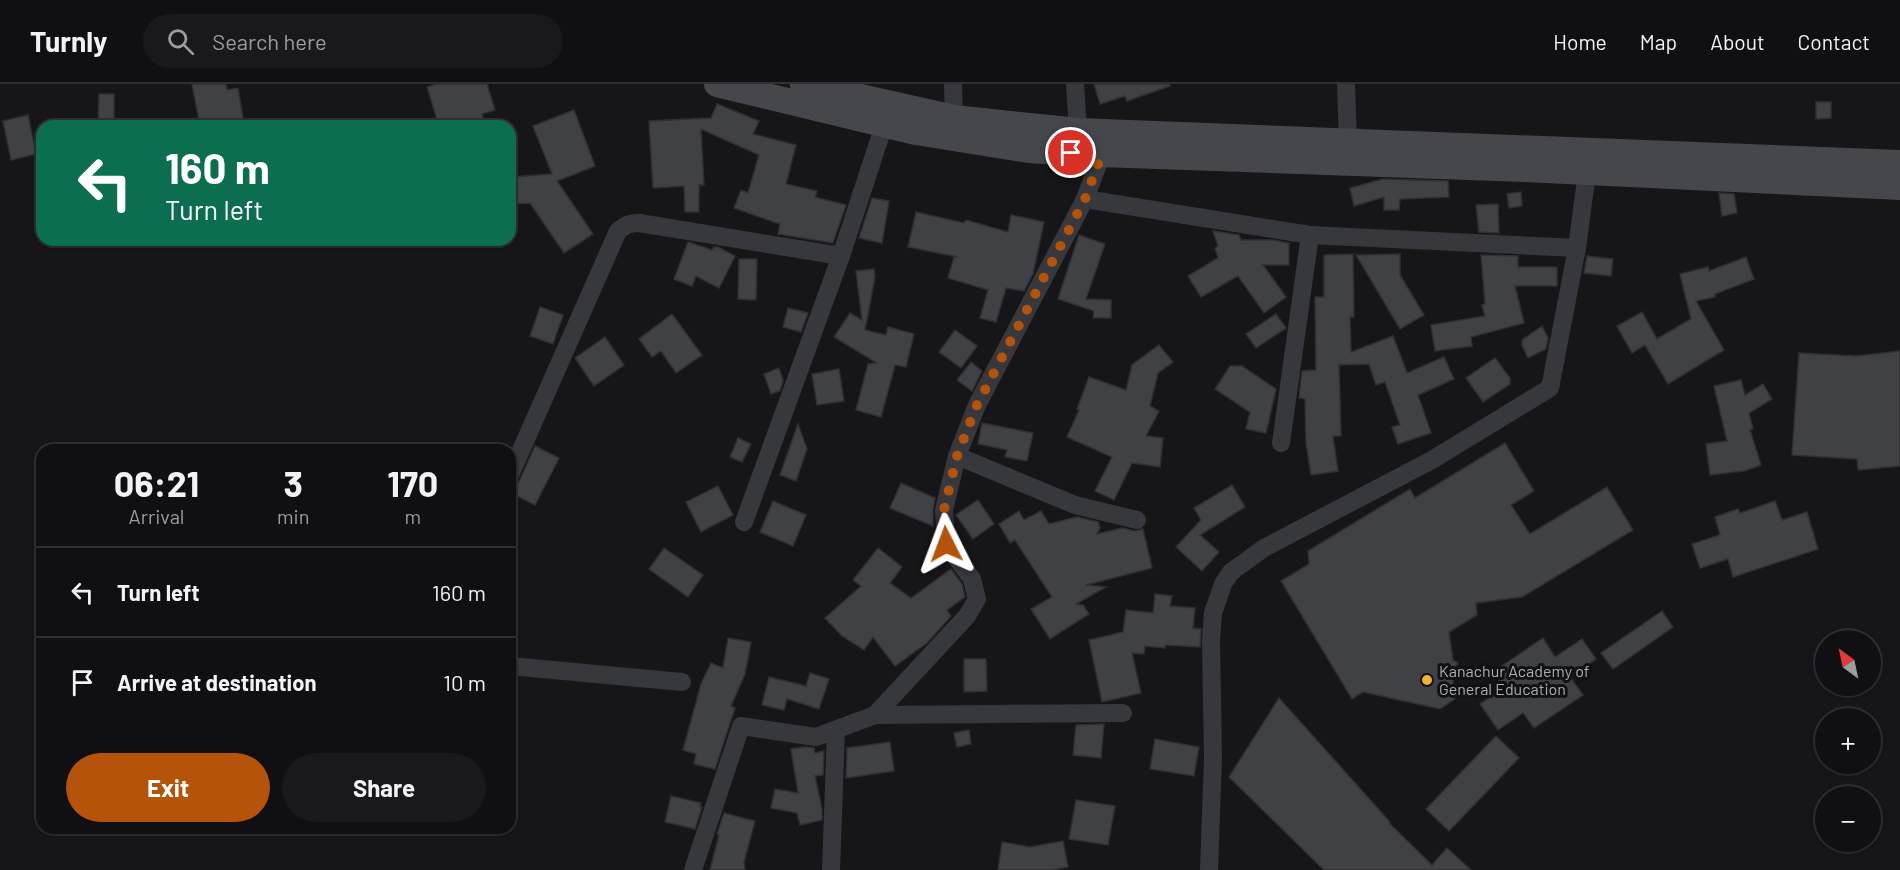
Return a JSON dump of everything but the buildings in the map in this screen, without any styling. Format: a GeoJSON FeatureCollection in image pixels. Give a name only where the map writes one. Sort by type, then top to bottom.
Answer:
{"type":"FeatureCollection","features":[{"type":"Feature","properties":{"kind":"main road"},"geometry":{"type":"LineString","coordinates":[[717,84],[884,125],[987,144],[1101,156],[1166,146],[1348,142],[1526,159],[1587,172],[1820,172],[1900,163]]}},
{"type":"Feature","properties":{"kind":"main road"},"geometry":{"type":"LineString","coordinates":[[803,84],[954,118],[1078,130],[1166,146],[1820,172],[1900,187]]}},
{"type":"Feature","properties":{"kind":"street"},"geometry":{"type":"LineString","coordinates":[[953,84],[954,118]]}},
{"type":"Feature","properties":{"kind":"street"},"geometry":{"type":"LineString","coordinates":[[1075,84],[1078,130]]}},
{"type":"Feature","properties":{"kind":"street"},"geometry":{"type":"LineString","coordinates":[[1347,84],[1348,142]]}},
{"type":"Feature","properties":{"kind":"street"},"geometry":{"type":"LineString","coordinates":[[744,522],[841,256],[884,125]]}},
{"type":"Feature","properties":{"kind":"street"},"geometry":{"type":"LineString","coordinates":[[875,715],[967,616],[977,599],[972,579],[946,544],[944,510],[957,456],[977,405],[1085,199],[1101,156]]}},
{"type":"Feature","properties":{"kind":"street"},"geometry":{"type":"LineString","coordinates":[[1209,870],[1213,758],[1211,640],[1213,613],[1223,584],[1231,572],[1264,548],[1432,460],[1550,388],[1578,248],[1587,172]]}},
{"type":"Feature","properties":{"kind":"street"},"geometry":{"type":"LineString","coordinates":[[1085,199],[1310,235],[1578,248]]}},
{"type":"Feature","properties":{"kind":"street"},"geometry":{"type":"LineString","coordinates":[[516,461],[618,231],[624,226],[639,223],[841,256]]}},
{"type":"Feature","properties":{"kind":"street"},"geometry":{"type":"LineString","coordinates":[[1281,443],[1310,235]]}},
{"type":"Feature","properties":{"kind":"street"},"geometry":{"type":"LineString","coordinates":[[957,456],[1075,505],[1137,520]]}},
{"type":"Feature","properties":{"kind":"street"},"geometry":{"type":"LineString","coordinates":[[516,667],[682,682]]}},
{"type":"Feature","properties":{"kind":"street"},"geometry":{"type":"LineString","coordinates":[[693,870],[741,726],[816,737],[875,715],[1123,713]]}},
{"type":"Feature","properties":{"kind":"street"},"geometry":{"type":"LineString","coordinates":[[831,870],[836,730]]}},
{"type":"Feature","properties":{"kind":"place","name":"Kanachur Academy of General Education"},"geometry":{"type":"Point","coordinates":[1427,680]}},
{"type":"Feature","properties":{"kind":"route"},"geometry":{"type":"LineString","coordinates":[[946,544],[944,510],[957,456],[977,405],[1085,199],[1101,156],[1071,153]]}}]}
